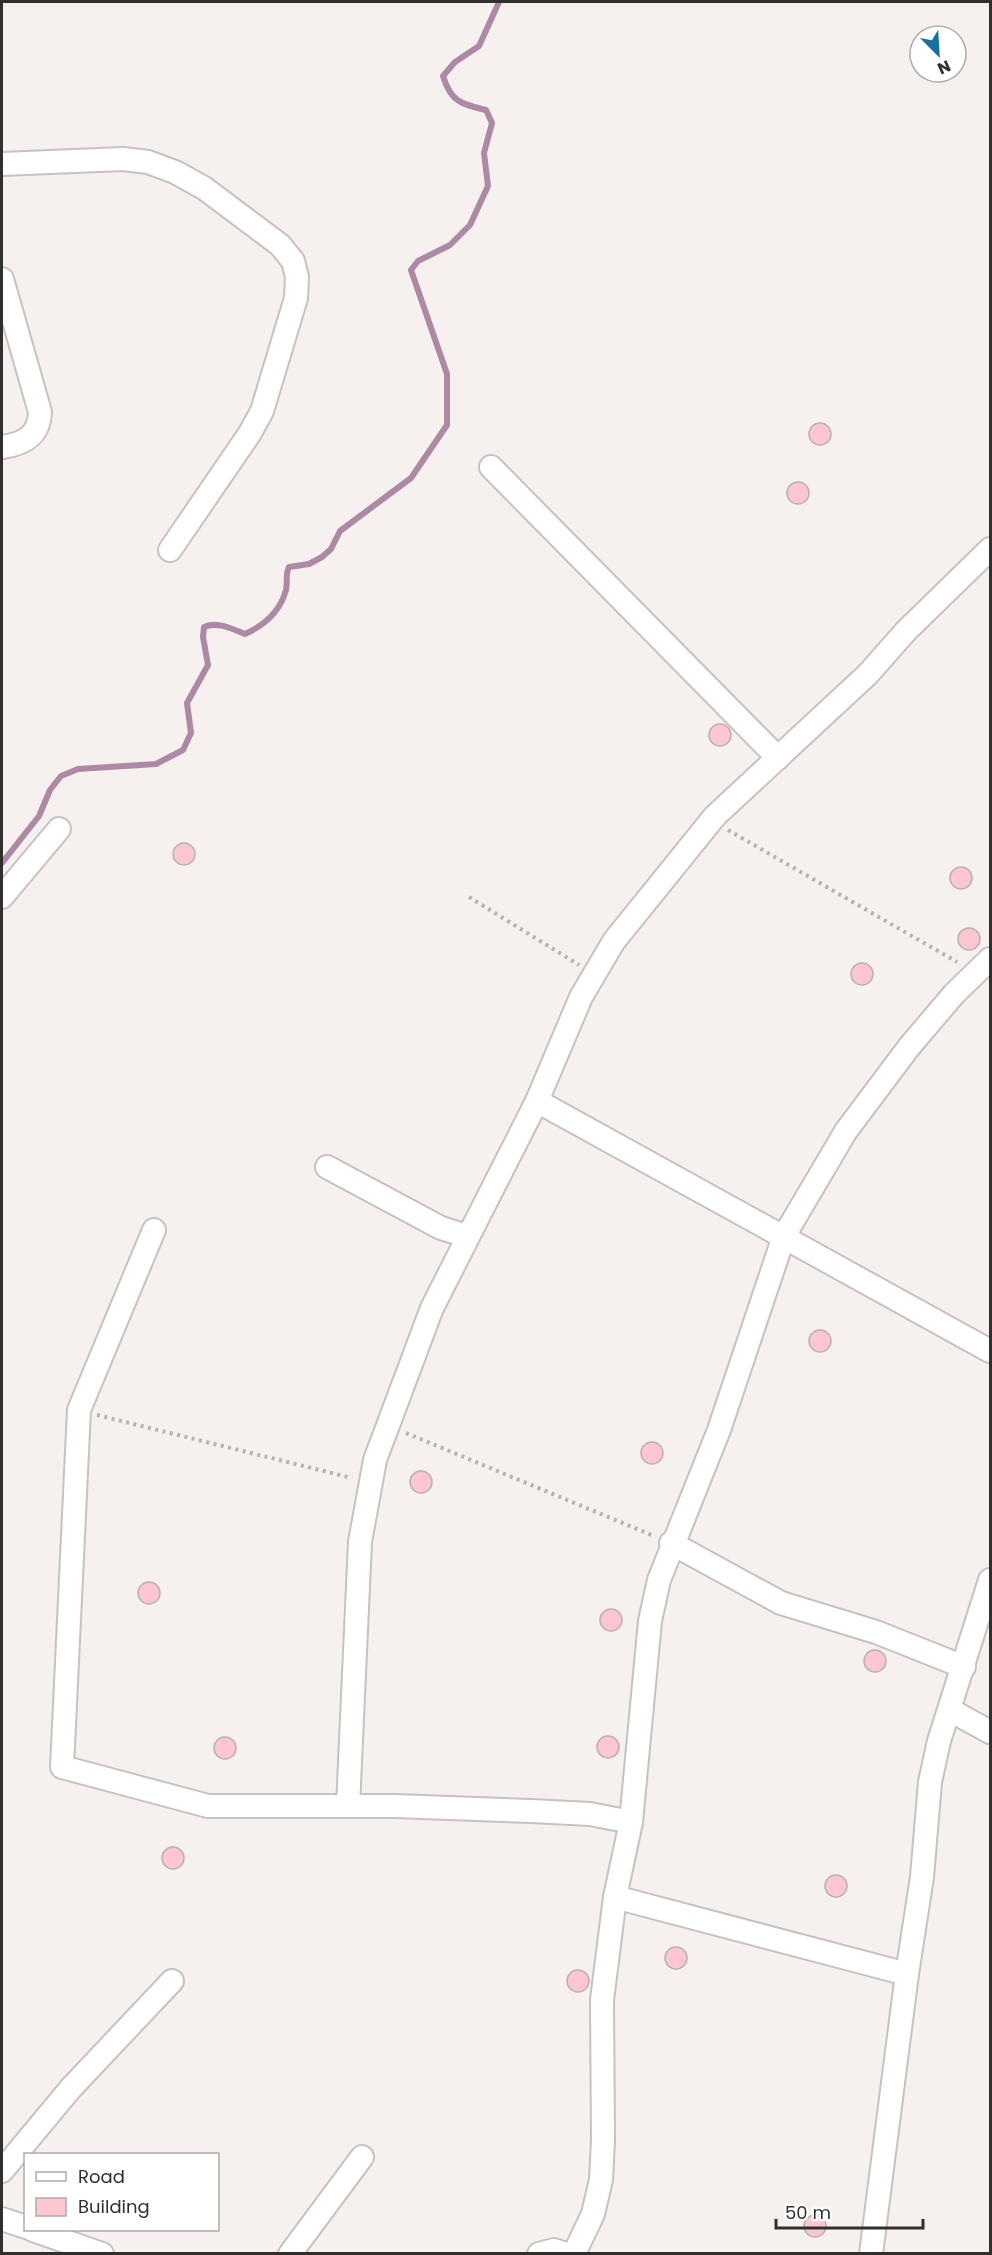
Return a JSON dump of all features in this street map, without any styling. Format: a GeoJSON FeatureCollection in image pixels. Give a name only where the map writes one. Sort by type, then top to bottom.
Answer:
{"type":"FeatureCollection","features":[{"type":"Feature","properties":{"kind":"street"},"geometry":{"type":"LineString","coordinates":[[2,164],[123,159],[148,162],[175,172],[204,188],[280,245],[293,261],[297,277],[296,298],[262,411],[250,433],[170,550]]}},
{"type":"Feature","properties":{"kind":"street"},"geometry":{"type":"LineString","coordinates":[[2,279],[40,412],[40,423],[33,435],[16,445],[2,447]]}},
{"type":"Feature","properties":{"kind":"street"},"geometry":{"type":"LineString","coordinates":[[491,467],[778,758]]}},
{"type":"Feature","properties":{"kind":"street"},"geometry":{"type":"LineString","coordinates":[[348,1806],[360,1542],[375,1460],[432,1308],[537,1101],[581,997],[614,942],[711,820],[868,674],[906,631],[990,549]]}},
{"type":"Feature","properties":{"kind":"street"},"geometry":{"type":"LineString","coordinates":[[2,897],[59,829]]}},
{"type":"Feature","properties":{"kind":"street"},"geometry":{"type":"LineString","coordinates":[[574,2253],[593,2214],[601,2180],[602,2000],[615,1897],[631,1822],[650,1621],[658,1580],[671,1543],[719,1430],[784,1236],[846,1131],[909,1047],[954,994],[983,966]]}},
{"type":"Feature","properties":{"kind":"street"},"geometry":{"type":"LineString","coordinates":[[537,1101],[990,1351]]}},
{"type":"Feature","properties":{"kind":"street"},"geometry":{"type":"LineString","coordinates":[[327,1167],[441,1228],[467,1236]]}},
{"type":"Feature","properties":{"kind":"street"},"geometry":{"type":"LineString","coordinates":[[154,1230],[79,1410],[62,1767],[208,1806],[348,1806],[590,1814],[631,1822]]}},
{"type":"Feature","properties":{"kind":"street"},"geometry":{"type":"LineString","coordinates":[[671,1543],[781,1603],[876,1632],[964,1667]]}},
{"type":"Feature","properties":{"kind":"street"},"geometry":{"type":"LineString","coordinates":[[871,2253],[907,1974],[922,1877],[930,1782],[939,1741],[990,1581]]}},
{"type":"Feature","properties":{"kind":"street"},"geometry":{"type":"LineString","coordinates":[[950,1710],[990,1731]]}},
{"type":"Feature","properties":{"kind":"street"},"geometry":{"type":"LineString","coordinates":[[615,1897],[907,1974]]}},
{"type":"Feature","properties":{"kind":"street"},"geometry":{"type":"LineString","coordinates":[[2,2171],[71,2088],[172,1981]]}},
{"type":"Feature","properties":{"kind":"street"},"geometry":{"type":"LineString","coordinates":[[290,2253],[362,2157]]}},
{"type":"Feature","properties":{"kind":"street"},"geometry":{"type":"LineString","coordinates":[[2,2219],[24,2226]]}},
{"type":"Feature","properties":{"kind":"street"},"geometry":{"type":"LineString","coordinates":[[39,2231],[102,2253]]}},
{"type":"Feature","properties":{"kind":"street"},"geometry":{"type":"LineString","coordinates":[[539,2253],[554,2250],[566,2253]]}},
{"type":"Feature","properties":{"kind":"path"},"geometry":{"type":"LineString","coordinates":[[711,820],[983,966]]}},
{"type":"Feature","properties":{"kind":"path"},"geometry":{"type":"LineString","coordinates":[[469,897],[595,975]]}},
{"type":"Feature","properties":{"kind":"path"},"geometry":{"type":"LineString","coordinates":[[79,1410],[371,1482]]}},
{"type":"Feature","properties":{"kind":"path"},"geometry":{"type":"LineString","coordinates":[[388,1426],[671,1543]]}},
{"type":"Feature","properties":{"kind":"building"},"geometry":{"type":"Polygon","coordinates":[[[820,423],[828,426],[831,434],[828,442],[820,445],[812,442],[809,434],[812,426],[820,423]]]}},
{"type":"Feature","properties":{"kind":"building"},"geometry":{"type":"Polygon","coordinates":[[[798,482],[806,485],[809,493],[806,501],[798,504],[790,501],[787,493],[790,485],[798,482]]]}},
{"type":"Feature","properties":{"kind":"building"},"geometry":{"type":"Polygon","coordinates":[[[720,724],[728,727],[731,735],[728,743],[720,746],[712,743],[709,735],[712,727],[720,724]]]}},
{"type":"Feature","properties":{"kind":"building"},"geometry":{"type":"Polygon","coordinates":[[[184,843],[192,846],[195,854],[192,862],[184,865],[176,862],[173,854],[176,846],[184,843]]]}},
{"type":"Feature","properties":{"kind":"building"},"geometry":{"type":"Polygon","coordinates":[[[961,867],[969,870],[972,878],[969,886],[961,889],[953,886],[950,878],[953,870],[961,867]]]}},
{"type":"Feature","properties":{"kind":"building"},"geometry":{"type":"Polygon","coordinates":[[[969,928],[977,931],[980,939],[977,947],[969,950],[961,947],[958,939],[961,931],[969,928]]]}},
{"type":"Feature","properties":{"kind":"building"},"geometry":{"type":"Polygon","coordinates":[[[862,963],[870,966],[873,974],[870,982],[862,985],[854,982],[851,974],[854,966],[862,963]]]}},
{"type":"Feature","properties":{"kind":"building"},"geometry":{"type":"Polygon","coordinates":[[[820,1330],[828,1333],[831,1341],[828,1349],[820,1352],[812,1349],[809,1341],[812,1333],[820,1330]]]}},
{"type":"Feature","properties":{"kind":"building"},"geometry":{"type":"Polygon","coordinates":[[[652,1442],[660,1445],[663,1453],[660,1461],[652,1464],[644,1461],[641,1453],[644,1445],[652,1442]]]}},
{"type":"Feature","properties":{"kind":"building"},"geometry":{"type":"Polygon","coordinates":[[[421,1471],[429,1474],[432,1482],[429,1490],[421,1493],[413,1490],[410,1482],[413,1474],[421,1471]]]}},
{"type":"Feature","properties":{"kind":"building"},"geometry":{"type":"Polygon","coordinates":[[[149,1582],[157,1585],[160,1593],[157,1601],[149,1604],[141,1601],[138,1593],[141,1585],[149,1582]]]}},
{"type":"Feature","properties":{"kind":"building"},"geometry":{"type":"Polygon","coordinates":[[[611,1609],[619,1612],[622,1620],[619,1628],[611,1631],[603,1628],[600,1620],[603,1612],[611,1609]]]}},
{"type":"Feature","properties":{"kind":"building"},"geometry":{"type":"Polygon","coordinates":[[[875,1650],[883,1653],[886,1661],[883,1669],[875,1672],[867,1669],[864,1661],[867,1653],[875,1650]]]}},
{"type":"Feature","properties":{"kind":"building"},"geometry":{"type":"Polygon","coordinates":[[[608,1736],[616,1739],[619,1747],[616,1755],[608,1758],[600,1755],[597,1747],[600,1739],[608,1736]]]}},
{"type":"Feature","properties":{"kind":"building"},"geometry":{"type":"Polygon","coordinates":[[[225,1737],[233,1740],[236,1748],[233,1756],[225,1759],[217,1756],[214,1748],[217,1740],[225,1737]]]}},
{"type":"Feature","properties":{"kind":"building"},"geometry":{"type":"Polygon","coordinates":[[[173,1847],[181,1850],[184,1858],[181,1866],[173,1869],[165,1866],[162,1858],[165,1850],[173,1847]]]}},
{"type":"Feature","properties":{"kind":"building"},"geometry":{"type":"Polygon","coordinates":[[[836,1875],[844,1878],[847,1886],[844,1894],[836,1897],[828,1894],[825,1886],[828,1878],[836,1875]]]}},
{"type":"Feature","properties":{"kind":"building"},"geometry":{"type":"Polygon","coordinates":[[[676,1947],[684,1950],[687,1958],[684,1966],[676,1969],[668,1966],[665,1958],[668,1950],[676,1947]]]}},
{"type":"Feature","properties":{"kind":"building"},"geometry":{"type":"Polygon","coordinates":[[[578,1970],[586,1973],[589,1981],[586,1989],[578,1992],[570,1989],[567,1981],[570,1973],[578,1970]]]}},
{"type":"Feature","properties":{"kind":"building"},"geometry":{"type":"Polygon","coordinates":[[[815,2215],[823,2218],[826,2226],[823,2234],[815,2237],[807,2234],[804,2226],[807,2218],[815,2215]]]}},
{"type":"Feature","properties":{"kind":"waterway"},"geometry":{"type":"LineString","coordinates":[[2,863],[39,816],[50,790],[61,776],[78,769],[156,764],[183,750],[191,733],[187,703],[208,665],[203,637],[204,627],[219,625],[245,634],[265,622],[280,605],[286,590],[289,567],[309,564],[322,557],[331,549],[340,531],[411,478],[447,425],[447,374],[411,270],[418,261],[450,245],[470,225],[488,186],[484,153],[492,123],[486,110],[470,106],[454,97],[443,76],[455,62],[479,46],[499,2]]}}]}
